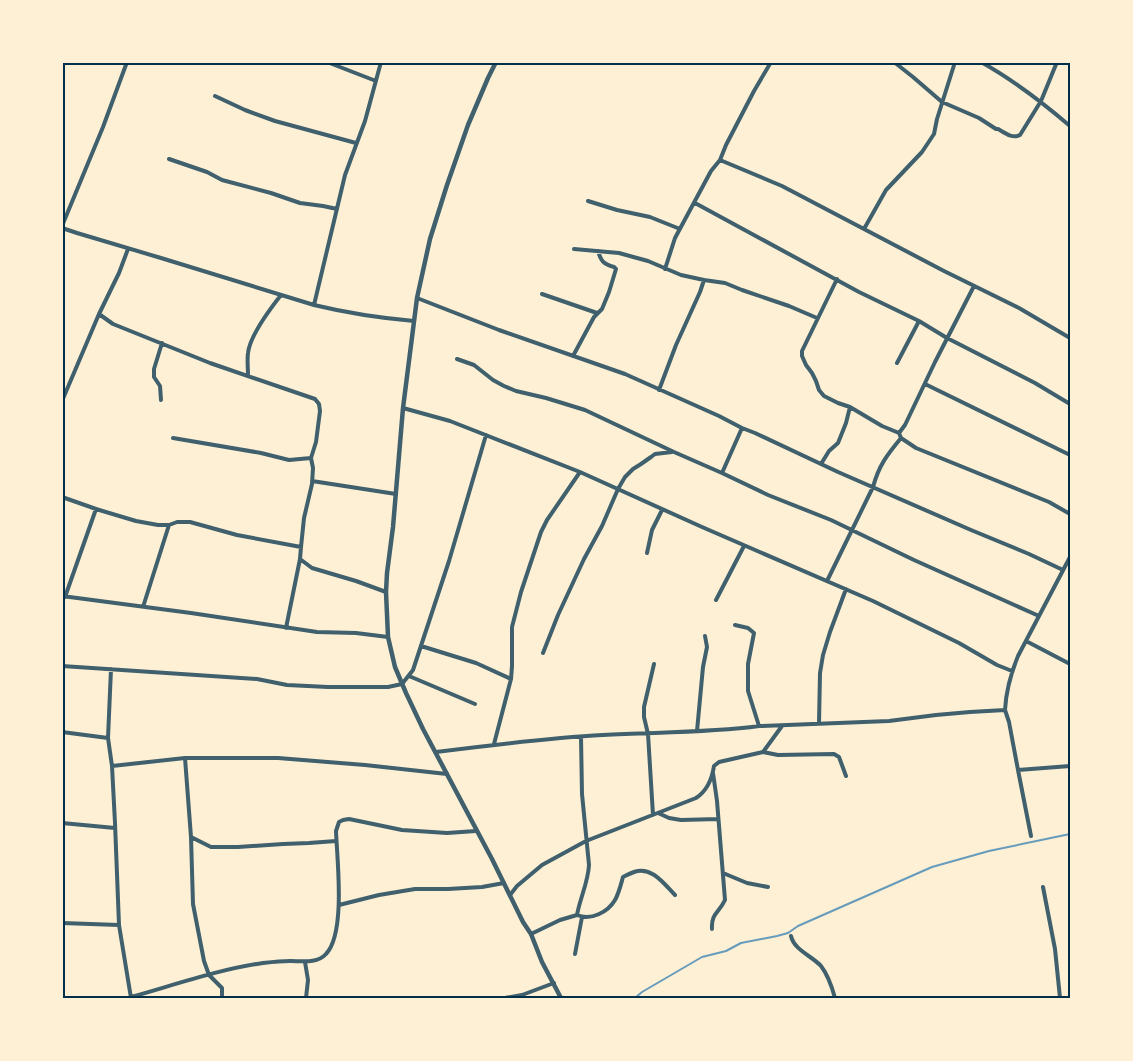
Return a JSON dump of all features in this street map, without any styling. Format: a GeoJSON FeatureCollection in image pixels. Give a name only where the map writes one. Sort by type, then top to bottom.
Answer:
{"type":"FeatureCollection","features":[{"type":"Feature","properties":{"kind":"street"},"geometry":{"type":"LineString","coordinates":[[127,62],[62,227],[128,249],[314,305],[339,311],[414,321]]}},
{"type":"Feature","properties":{"kind":"street"},"geometry":{"type":"LineString","coordinates":[[327,62],[376,81]]}},
{"type":"Feature","properties":{"kind":"street"},"geometry":{"type":"LineString","coordinates":[[314,305],[338,198],[365,121],[381,62]]}},
{"type":"Feature","properties":{"kind":"street"},"geometry":{"type":"LineString","coordinates":[[496,62],[468,125],[447,185],[430,239],[417,298],[403,408],[393,527],[387,573],[388,637],[402,684],[423,729],[531,934],[542,962],[561,998]]}},
{"type":"Feature","properties":{"kind":"street"},"geometry":{"type":"LineString","coordinates":[[665,268],[675,238],[711,171],[720,160],[754,91],[771,62]]}},
{"type":"Feature","properties":{"kind":"street"},"geometry":{"type":"LineString","coordinates":[[894,62],[942,102],[979,118],[1013,137],[1020,135],[1023,130],[1040,101],[1057,62]]}},
{"type":"Feature","properties":{"kind":"street"},"geometry":{"type":"LineString","coordinates":[[864,229],[886,190],[926,146],[934,134],[955,62]]}},
{"type":"Feature","properties":{"kind":"street"},"geometry":{"type":"LineString","coordinates":[[982,62],[1021,87],[1070,126]]}},
{"type":"Feature","properties":{"kind":"street"},"geometry":{"type":"LineString","coordinates":[[215,96],[275,121],[356,143]]}},
{"type":"Feature","properties":{"kind":"street"},"geometry":{"type":"LineString","coordinates":[[168,159],[207,172],[222,180],[300,203],[337,209]]}},
{"type":"Feature","properties":{"kind":"street"},"geometry":{"type":"LineString","coordinates":[[720,160],[782,186],[1019,308],[1070,338]]}},
{"type":"Feature","properties":{"kind":"street"},"geometry":{"type":"LineString","coordinates":[[588,200],[617,210],[650,217],[680,229]]}},
{"type":"Feature","properties":{"kind":"street"},"geometry":{"type":"LineString","coordinates":[[695,203],[859,292],[919,321],[1035,383],[1070,404]]}},
{"type":"Feature","properties":{"kind":"street"},"geometry":{"type":"LineString","coordinates":[[62,401],[128,249]]}},
{"type":"Feature","properties":{"kind":"street"},"geometry":{"type":"LineString","coordinates":[[574,249],[619,253],[648,261],[681,275],[724,283],[818,318]]}},
{"type":"Feature","properties":{"kind":"street"},"geometry":{"type":"LineString","coordinates":[[573,356],[594,317],[602,309],[610,292],[616,269],[605,264],[601,260],[598,251]]}},
{"type":"Feature","properties":{"kind":"street"},"geometry":{"type":"LineString","coordinates":[[837,279],[803,347],[802,356],[824,396],[850,407],[900,436],[916,448],[1049,502],[1070,514]]}},
{"type":"Feature","properties":{"kind":"street"},"geometry":{"type":"LineString","coordinates":[[659,390],[704,280]]}},
{"type":"Feature","properties":{"kind":"street"},"geometry":{"type":"LineString","coordinates":[[827,581],[873,486],[877,472],[900,436],[974,286]]}},
{"type":"Feature","properties":{"kind":"street"},"geometry":{"type":"LineString","coordinates":[[542,294],[597,314]]}},
{"type":"Feature","properties":{"kind":"street"},"geometry":{"type":"LineString","coordinates":[[248,376],[248,353],[251,342],[281,295]]}},
{"type":"Feature","properties":{"kind":"street"},"geometry":{"type":"LineString","coordinates":[[417,298],[498,330],[625,374],[821,464],[1063,570]]}},
{"type":"Feature","properties":{"kind":"street"},"geometry":{"type":"LineString","coordinates":[[99,314],[113,324],[210,363],[314,398],[319,404],[320,411],[316,442],[310,458],[313,468],[312,481],[304,518],[300,559],[286,628]]}},
{"type":"Feature","properties":{"kind":"street"},"geometry":{"type":"LineString","coordinates":[[897,363],[919,321]]}},
{"type":"Feature","properties":{"kind":"street"},"geometry":{"type":"LineString","coordinates":[[161,400],[160,386],[154,377],[154,369],[162,343]]}},
{"type":"Feature","properties":{"kind":"street"},"geometry":{"type":"LineString","coordinates":[[457,359],[474,366],[493,380],[516,391],[585,410],[768,495],[852,530],[1039,616]]}},
{"type":"Feature","properties":{"kind":"street"},"geometry":{"type":"LineString","coordinates":[[925,384],[1070,455]]}},
{"type":"Feature","properties":{"kind":"street"},"geometry":{"type":"LineString","coordinates":[[821,464],[829,450],[838,443],[850,407]]}},
{"type":"Feature","properties":{"kind":"street"},"geometry":{"type":"LineString","coordinates":[[403,408],[450,421],[580,472],[662,510],[846,589],[959,643],[997,665],[1012,671]]}},
{"type":"Feature","properties":{"kind":"street"},"geometry":{"type":"LineString","coordinates":[[722,472],[742,428]]}},
{"type":"Feature","properties":{"kind":"street"},"geometry":{"type":"LineString","coordinates":[[62,666],[328,687],[388,687],[402,684],[413,670],[449,561],[486,435]]}},
{"type":"Feature","properties":{"kind":"street"},"geometry":{"type":"LineString","coordinates":[[173,438],[261,452],[289,460],[310,458]]}},
{"type":"Feature","properties":{"kind":"street"},"geometry":{"type":"LineString","coordinates":[[543,654],[558,615],[625,477],[632,469],[655,454],[674,452]]}},
{"type":"Feature","properties":{"kind":"street"},"geometry":{"type":"LineString","coordinates":[[494,744],[511,679],[512,627],[521,592],[541,532],[547,520],[580,472]]}},
{"type":"Feature","properties":{"kind":"street"},"geometry":{"type":"LineString","coordinates":[[312,481],[396,494]]}},
{"type":"Feature","properties":{"kind":"street"},"geometry":{"type":"LineString","coordinates":[[62,497],[141,522],[158,525],[190,522],[237,535],[300,547]]}},
{"type":"Feature","properties":{"kind":"street"},"geometry":{"type":"LineString","coordinates":[[96,509],[64,596],[316,632],[356,633],[388,637]]}},
{"type":"Feature","properties":{"kind":"street"},"geometry":{"type":"LineString","coordinates":[[647,553],[652,530],[662,510]]}},
{"type":"Feature","properties":{"kind":"street"},"geometry":{"type":"LineString","coordinates":[[143,607],[169,524]]}},
{"type":"Feature","properties":{"kind":"street"},"geometry":{"type":"LineString","coordinates":[[716,600],[744,546]]}},
{"type":"Feature","properties":{"kind":"street"},"geometry":{"type":"LineString","coordinates":[[1031,836],[1005,710],[1006,700],[1012,671],[1018,656],[1070,557]]}},
{"type":"Feature","properties":{"kind":"street"},"geometry":{"type":"LineString","coordinates":[[300,559],[312,568],[386,592]]}},
{"type":"Feature","properties":{"kind":"street"},"geometry":{"type":"LineString","coordinates":[[819,723],[820,673],[823,655],[846,589]]}},
{"type":"Feature","properties":{"kind":"street"},"geometry":{"type":"LineString","coordinates":[[735,625],[748,628],[754,633],[748,664],[748,691],[759,726]]}},
{"type":"Feature","properties":{"kind":"street"},"geometry":{"type":"LineString","coordinates":[[697,731],[703,667],[707,647],[705,636]]}},
{"type":"Feature","properties":{"kind":"street"},"geometry":{"type":"LineString","coordinates":[[1026,641],[1070,664]]}},
{"type":"Feature","properties":{"kind":"street"},"geometry":{"type":"LineString","coordinates":[[421,646],[476,663],[511,679]]}},
{"type":"Feature","properties":{"kind":"street"},"geometry":{"type":"LineString","coordinates":[[653,815],[648,734],[644,707],[654,664]]}},
{"type":"Feature","properties":{"kind":"street"},"geometry":{"type":"LineString","coordinates":[[111,669],[108,738],[112,766],[116,828],[119,925],[131,998],[230,969],[264,963],[305,962],[318,960],[325,955],[336,932],[339,905],[336,831],[339,822],[343,820],[349,819],[402,830],[447,833],[476,831]]}},
{"type":"Feature","properties":{"kind":"street"},"geometry":{"type":"LineString","coordinates":[[409,676],[475,704]]}},
{"type":"Feature","properties":{"kind":"street"},"geometry":{"type":"LineString","coordinates":[[436,752],[494,744],[602,735],[889,721],[936,715],[1005,710]]}},
{"type":"Feature","properties":{"kind":"street"},"geometry":{"type":"LineString","coordinates":[[763,752],[782,726]]}},
{"type":"Feature","properties":{"kind":"street"},"geometry":{"type":"LineString","coordinates":[[62,732],[108,738]]}},
{"type":"Feature","properties":{"kind":"street"},"geometry":{"type":"LineString","coordinates":[[575,954],[580,916],[579,906],[588,876],[589,865],[582,794],[580,737]]}},
{"type":"Feature","properties":{"kind":"street"},"geometry":{"type":"LineString","coordinates":[[510,895],[529,875],[586,841],[696,798],[707,788],[714,766],[719,762],[763,752],[778,756],[834,754],[839,757],[846,776]]}},
{"type":"Feature","properties":{"kind":"street"},"geometry":{"type":"LineString","coordinates":[[112,766],[185,758],[278,758],[365,764],[446,774]]}},
{"type":"Feature","properties":{"kind":"street"},"geometry":{"type":"LineString","coordinates":[[185,758],[194,904],[204,961],[209,975],[222,988],[222,998]]}},
{"type":"Feature","properties":{"kind":"street"},"geometry":{"type":"LineString","coordinates":[[1018,770],[1070,766]]}},
{"type":"Feature","properties":{"kind":"street"},"geometry":{"type":"LineString","coordinates":[[712,929],[713,918],[725,900],[713,773]]}},
{"type":"Feature","properties":{"kind":"street"},"geometry":{"type":"LineString","coordinates":[[658,813],[680,820],[718,819]]}},
{"type":"Feature","properties":{"kind":"street"},"geometry":{"type":"LineString","coordinates":[[62,822],[116,828]]}},
{"type":"Feature","properties":{"kind":"street"},"geometry":{"type":"LineString","coordinates":[[191,837],[210,846],[238,847],[336,841]]}},
{"type":"Feature","properties":{"kind":"street"},"geometry":{"type":"LineString","coordinates":[[531,934],[560,920],[597,915],[609,908],[616,899],[623,877],[636,871],[648,871],[657,876],[675,895]]}},
{"type":"Feature","properties":{"kind":"street"},"geometry":{"type":"LineString","coordinates":[[722,873],[747,883],[768,887]]}},
{"type":"Feature","properties":{"kind":"street"},"geometry":{"type":"LineString","coordinates":[[339,905],[415,888],[482,887],[504,883]]}},
{"type":"Feature","properties":{"kind":"street"},"geometry":{"type":"LineString","coordinates":[[1043,887],[1055,949],[1060,998]]}},
{"type":"Feature","properties":{"kind":"street"},"geometry":{"type":"LineString","coordinates":[[62,923],[119,925]]}},
{"type":"Feature","properties":{"kind":"street"},"geometry":{"type":"LineString","coordinates":[[791,936],[792,941],[798,948],[820,966],[830,983],[835,998]]}},
{"type":"Feature","properties":{"kind":"street"},"geometry":{"type":"LineString","coordinates":[[305,962],[308,983],[306,998]]}},
{"type":"Feature","properties":{"kind":"street"},"geometry":{"type":"LineString","coordinates":[[505,998],[522,995],[554,983]]}},
{"type":"Feature","properties":{"kind":"waterway"},"geometry":{"type":"LineString","coordinates":[[635,998],[702,957],[726,951],[741,943],[788,933],[798,926],[932,867],[989,851],[1070,834]]}}]}
